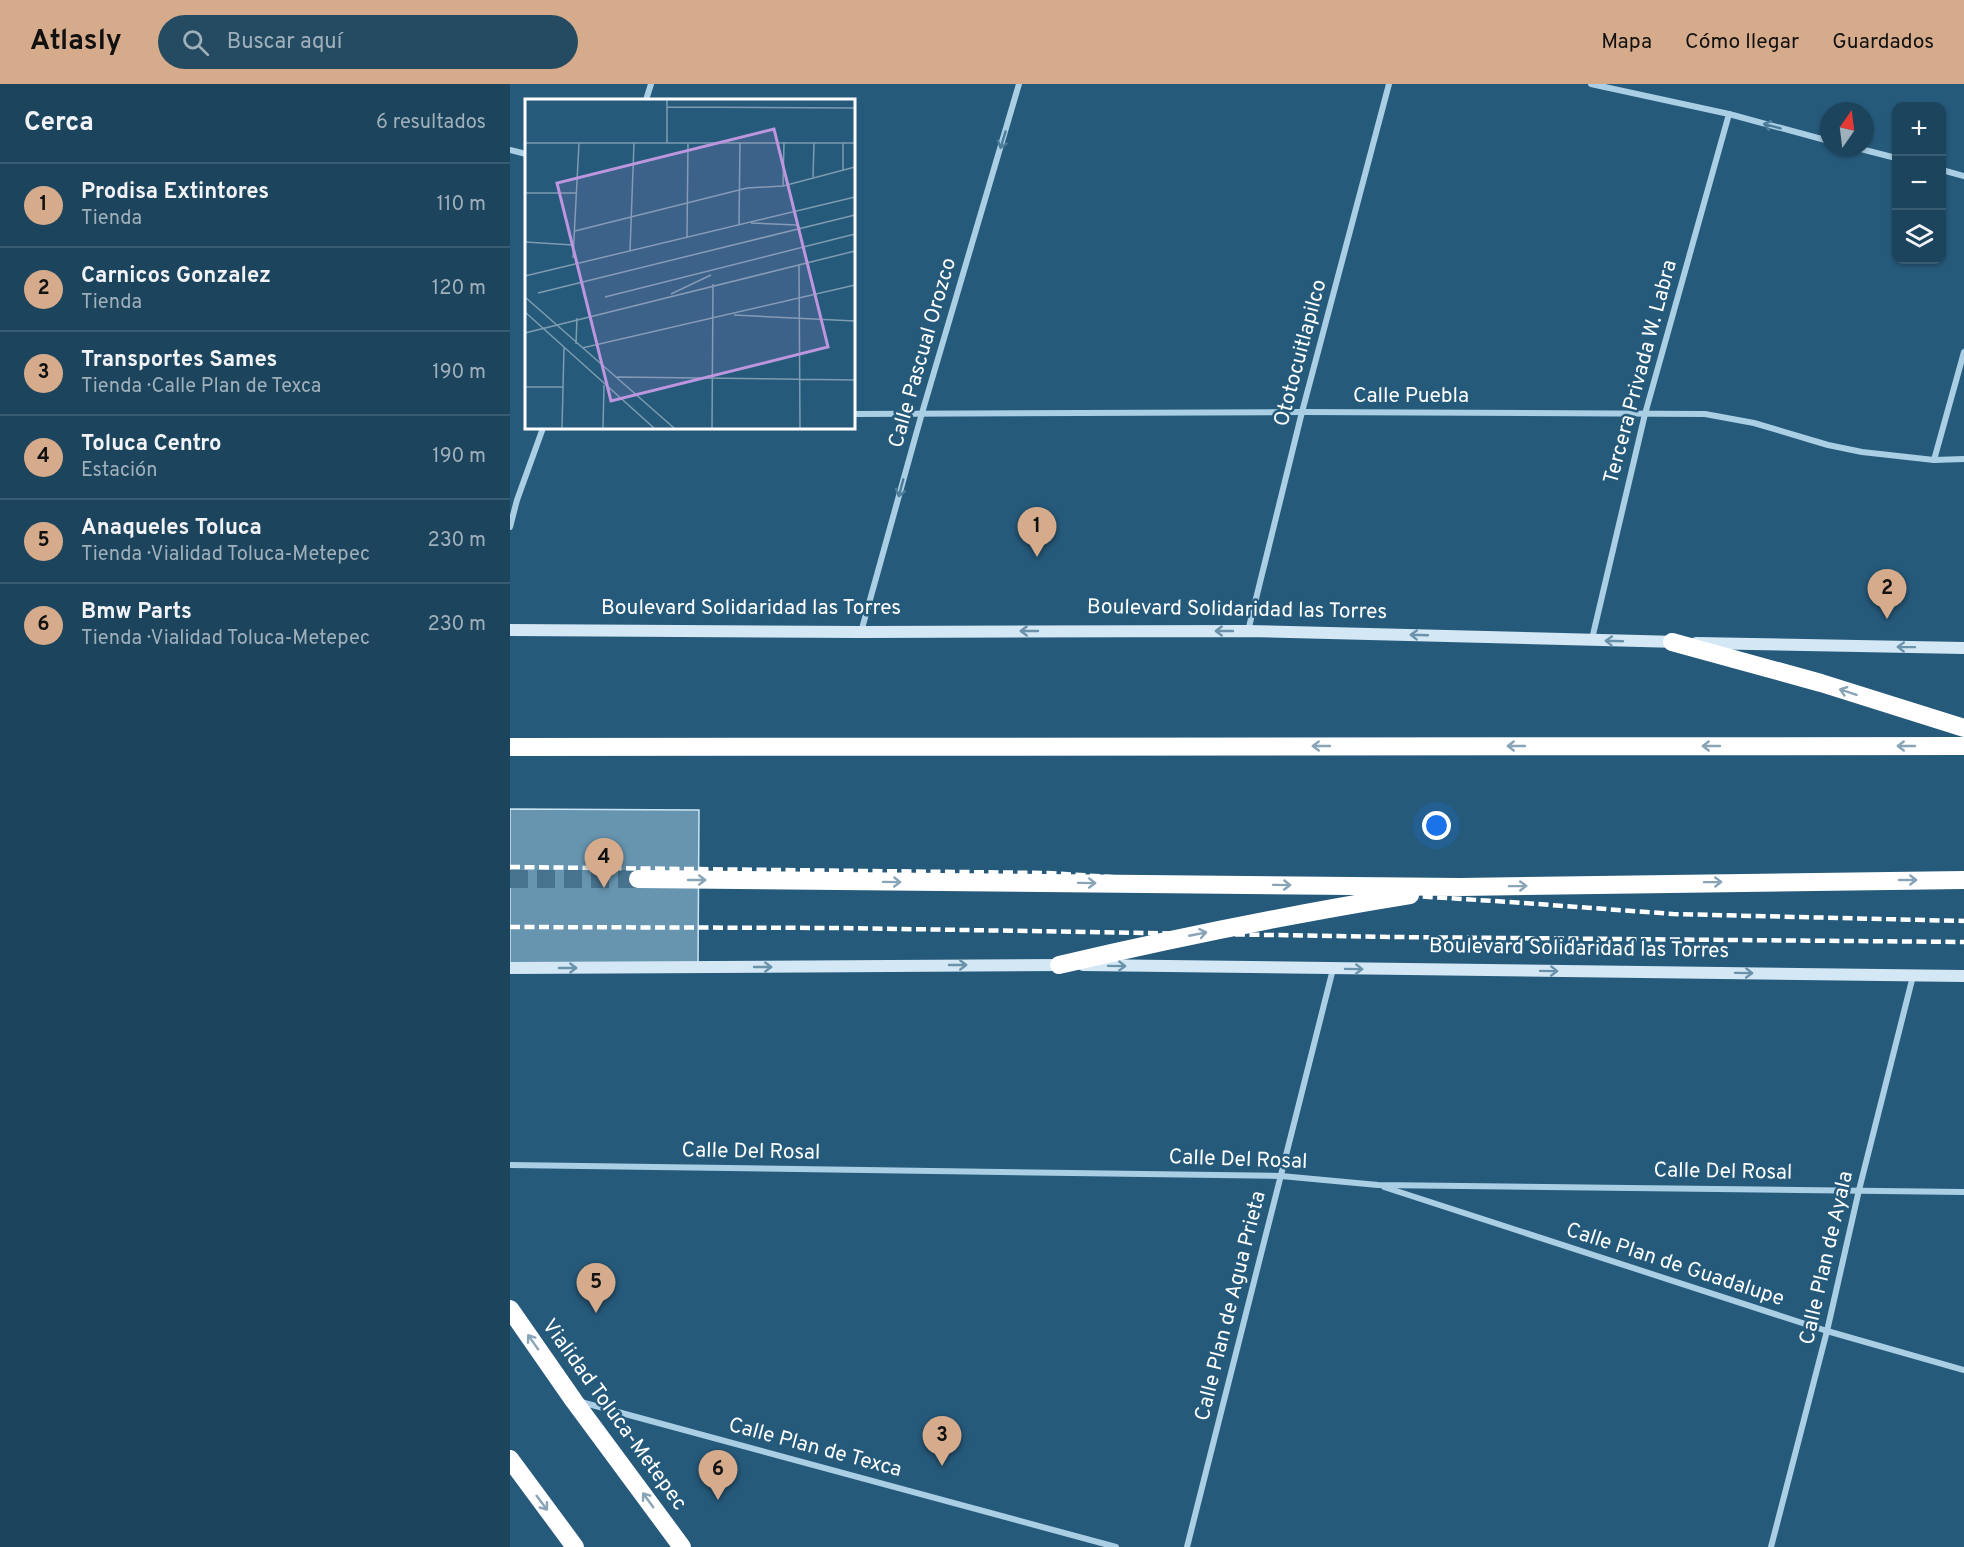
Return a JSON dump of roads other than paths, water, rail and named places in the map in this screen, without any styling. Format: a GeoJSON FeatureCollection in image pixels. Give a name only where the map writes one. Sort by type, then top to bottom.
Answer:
{"type":"FeatureCollection","features":[{"type":"Feature","properties":{"kind":"highway"},"geometry":{"type":"LineString","coordinates":[[1672,642],[1821,683],[1964,728]]}},
{"type":"Feature","properties":{"kind":"highway"},"geometry":{"type":"LineString","coordinates":[[510,747],[1964,746]]}},
{"type":"Feature","properties":{"kind":"highway"},"geometry":{"type":"LineString","coordinates":[[638,879],[1460,887],[1964,880]]}},
{"type":"Feature","properties":{"kind":"highway"},"geometry":{"type":"LineString","coordinates":[[1059,965],[1314,911],[1460,887]]}},
{"type":"Feature","properties":{"kind":"highway","name":"Vialidad Toluca-Metepec"},"geometry":{"type":"LineString","coordinates":[[510,1309],[574,1401],[682,1547]]}},
{"type":"Feature","properties":{"kind":"highway"},"geometry":{"type":"LineString","coordinates":[[510,1460],[575,1547]]}},
{"type":"Feature","properties":{"kind":"main road","name":"Boulevard Solidaridad las Torres"},"geometry":{"type":"LineString","coordinates":[[510,630],[1248,631],[1964,648]]}},
{"type":"Feature","properties":{"kind":"main road","name":"Boulevard Solidaridad las Torres"},"geometry":{"type":"LineString","coordinates":[[510,968],[1059,965],[1964,976]]}},
{"type":"Feature","properties":{"kind":"street"},"geometry":{"type":"LineString","coordinates":[[646,99],[651,84]]}},
{"type":"Feature","properties":{"kind":"street","name":"Calle Pascual Orozco"},"geometry":{"type":"LineString","coordinates":[[861,632],[922,413],[1019,84]]}},
{"type":"Feature","properties":{"kind":"street","name":"Ototocuitlapilco"},"geometry":{"type":"LineString","coordinates":[[1248,631],[1302,412],[1389,84]]}},
{"type":"Feature","properties":{"kind":"street"},"geometry":{"type":"LineString","coordinates":[[1591,84],[1729,114],[1820,139]]}},
{"type":"Feature","properties":{"kind":"street","name":"Tercera Privada W. Labra"},"geometry":{"type":"LineString","coordinates":[[1592,640],[1645,414],[1729,114]]}},
{"type":"Feature","properties":{"kind":"street"},"geometry":{"type":"LineString","coordinates":[[510,150],[525,154]]}},
{"type":"Feature","properties":{"kind":"street"},"geometry":{"type":"LineString","coordinates":[[1874,152],[1892,157]]}},
{"type":"Feature","properties":{"kind":"street"},"geometry":{"type":"LineString","coordinates":[[1946,171],[1964,176]]}},
{"type":"Feature","properties":{"kind":"street"},"geometry":{"type":"LineString","coordinates":[[1934,460],[1964,352]]}},
{"type":"Feature","properties":{"kind":"street","name":"Calle Puebla"},"geometry":{"type":"LineString","coordinates":[[855,414],[1302,412],[1705,414],[1754,423],[1828,446],[1862,452],[1934,460],[1964,459]]}},
{"type":"Feature","properties":{"kind":"street"},"geometry":{"type":"LineString","coordinates":[[510,527],[517,500],[543,429]]}},
{"type":"Feature","properties":{"kind":"street"},"geometry":{"type":"LineString","coordinates":[[510,498],[517,500]]}},
{"type":"Feature","properties":{"kind":"street","name":"Calle Plan de Agua Prieta"},"geometry":{"type":"LineString","coordinates":[[1187,1547],[1333,969]]}},
{"type":"Feature","properties":{"kind":"street","name":"Calle Plan de Ayala"},"geometry":{"type":"LineString","coordinates":[[1771,1547],[1827,1332],[1859,1190],[1913,975]]}},
{"type":"Feature","properties":{"kind":"street","name":"Calle Del Rosal"},"geometry":{"type":"LineString","coordinates":[[510,1165],[1281,1176],[1378,1185],[1964,1192]]}},
{"type":"Feature","properties":{"kind":"street","name":"Calle Plan de Guadalupe"},"geometry":{"type":"LineString","coordinates":[[1378,1185],[1827,1332],[1964,1370]]}},
{"type":"Feature","properties":{"kind":"street","name":"Calle Plan de Texca"},"geometry":{"type":"LineString","coordinates":[[574,1401],[1116,1547]]}},
{"type":"Feature","properties":{"kind":"tunnel"},"geometry":{"type":"LineString","coordinates":[[510,879],[638,879]]}},
{"type":"Feature","properties":{"kind":"railway"},"geometry":{"type":"LineString","coordinates":[[510,867],[1048,873],[1673,914],[1964,921]]}},
{"type":"Feature","properties":{"kind":"railway"},"geometry":{"type":"LineString","coordinates":[[510,927],[842,928],[1394,937],[1964,942]]}},
{"type":"Feature","properties":{"kind":"place","name":"Prodisa Extintores"},"geometry":{"type":"Point","coordinates":[1037,557]}},
{"type":"Feature","properties":{"kind":"place","name":"Carnicos Gonzalez"},"geometry":{"type":"Point","coordinates":[1887,619]}},
{"type":"Feature","properties":{"kind":"place","name":"Toluca Centro"},"geometry":{"type":"Point","coordinates":[604,888]}},
{"type":"Feature","properties":{"kind":"place","name":"Anaqueles Toluca"},"geometry":{"type":"Point","coordinates":[596,1313]}},
{"type":"Feature","properties":{"kind":"place","name":"Transportes Sames"},"geometry":{"type":"Point","coordinates":[942,1466]}},
{"type":"Feature","properties":{"kind":"place","name":"Bmw Parts"},"geometry":{"type":"Point","coordinates":[718,1500]}}]}
